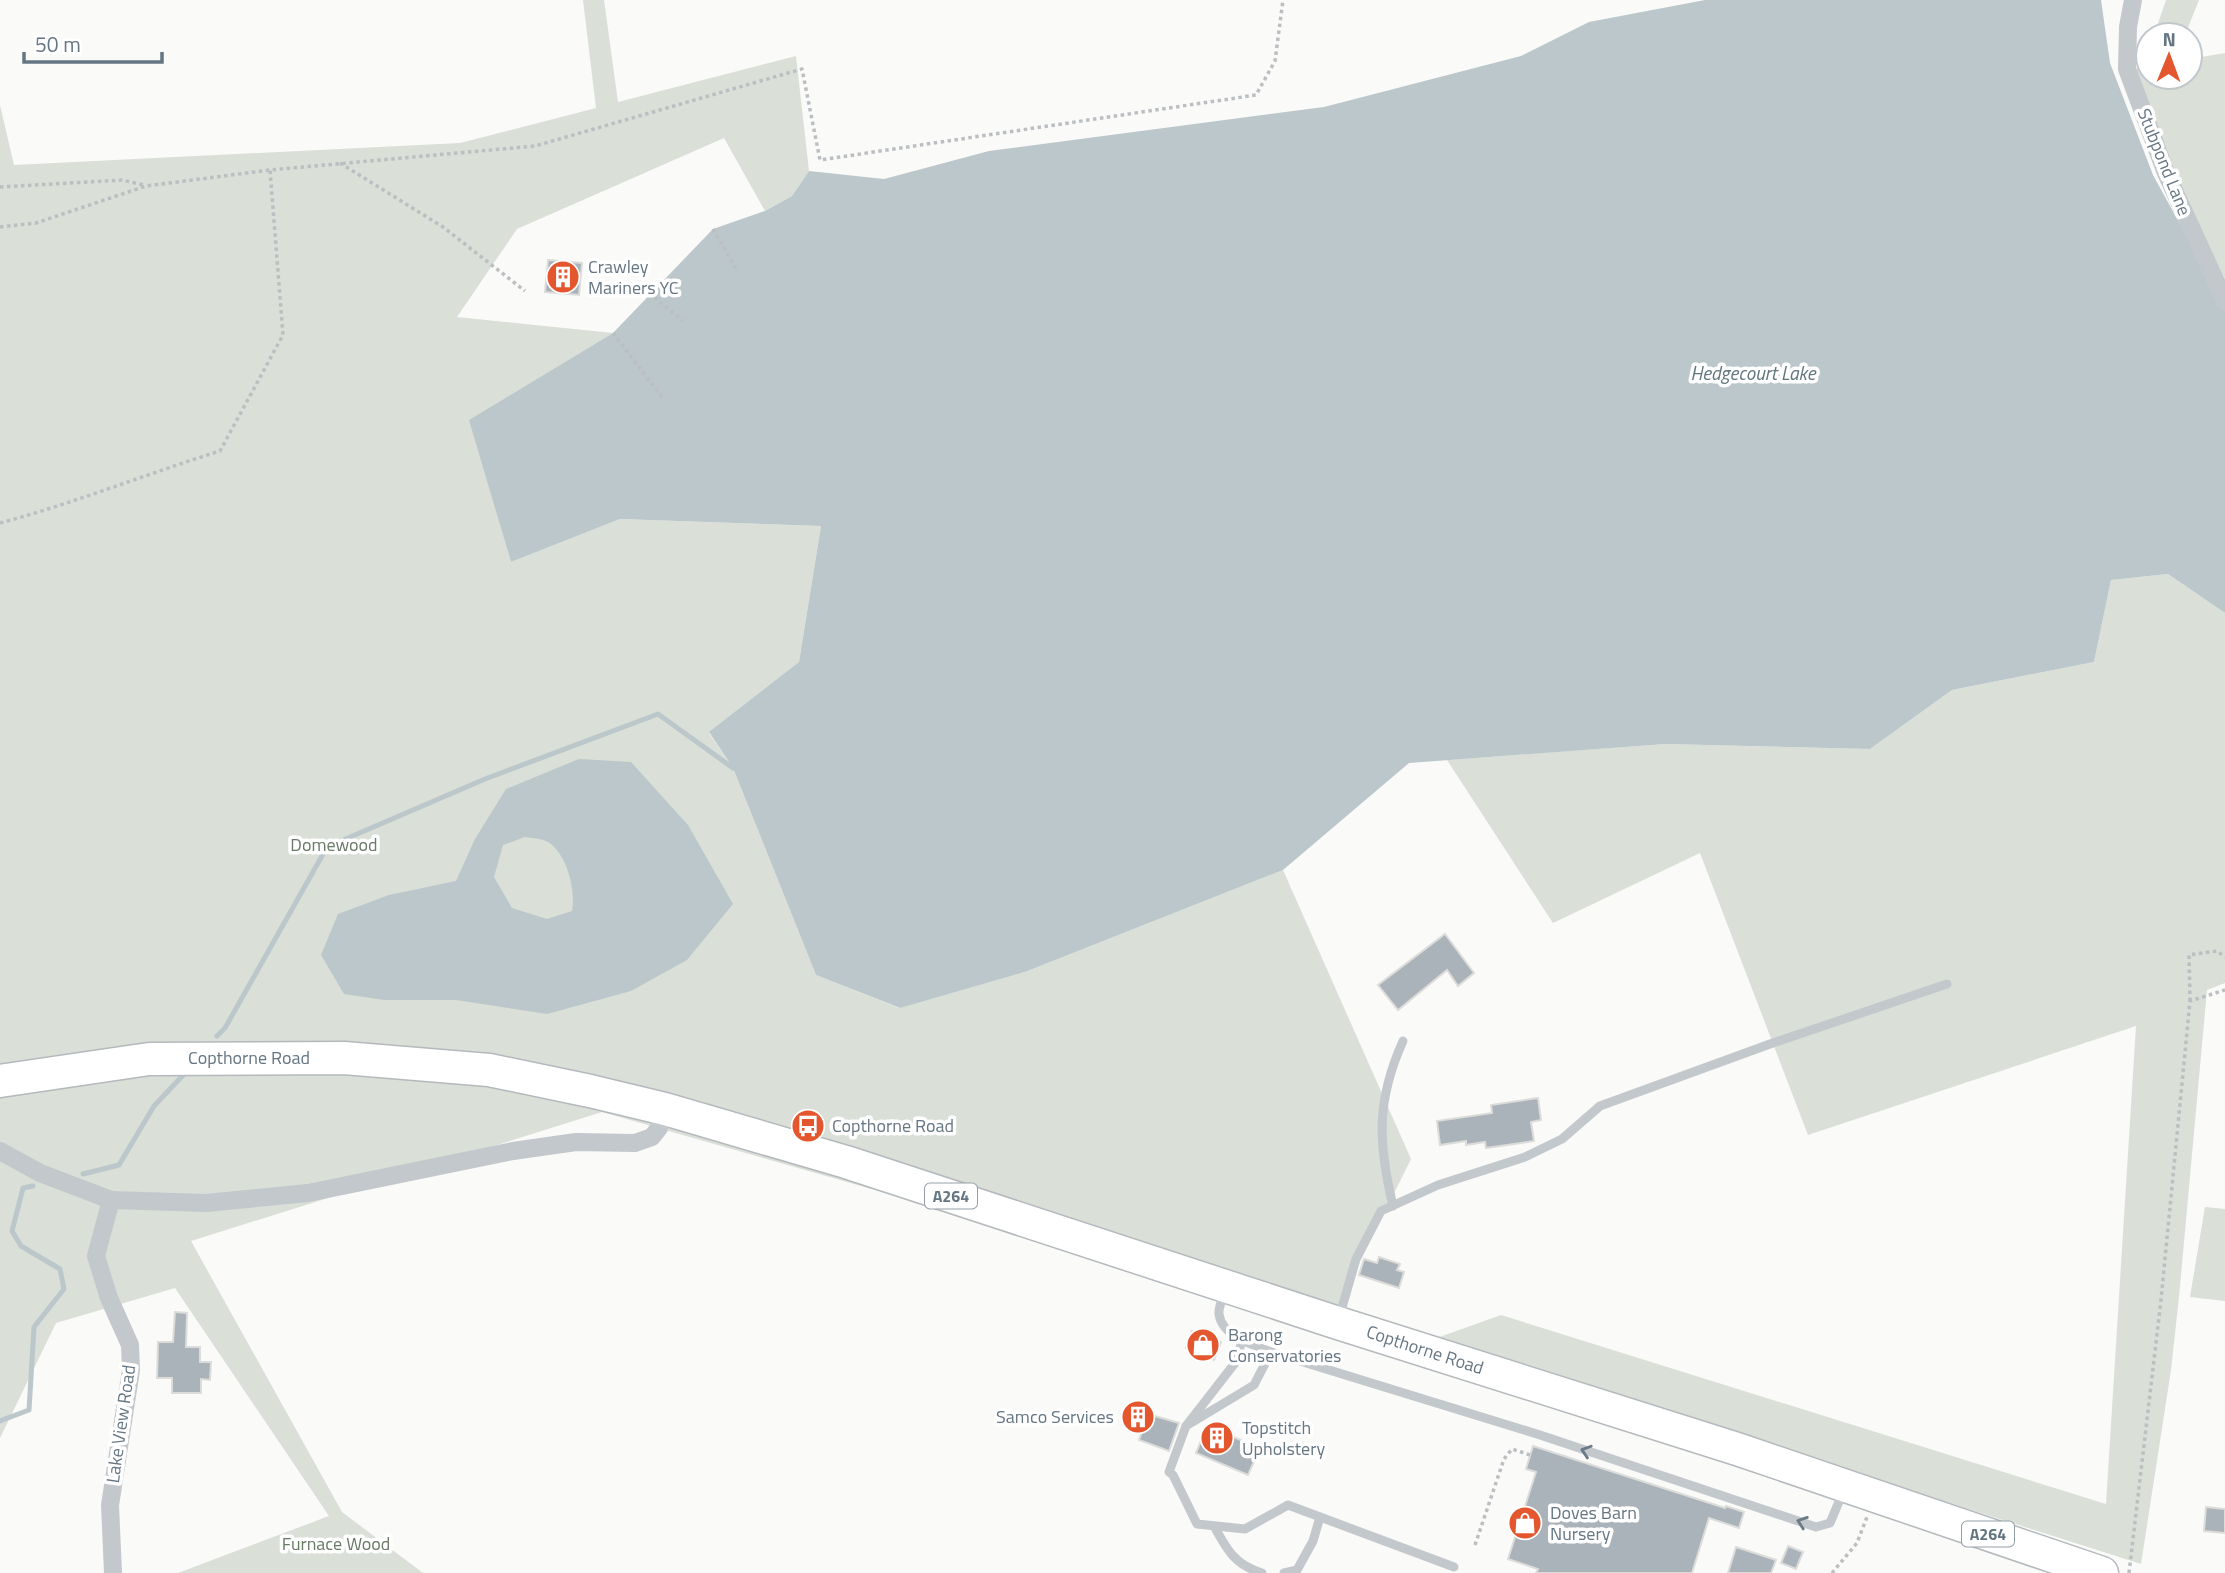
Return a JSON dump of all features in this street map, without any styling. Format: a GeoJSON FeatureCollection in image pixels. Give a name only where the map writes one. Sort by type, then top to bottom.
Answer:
{"type":"FeatureCollection","features":[{"type":"Feature","properties":{"kind":"highway","name":"Copthorne Road"},"geometry":{"type":"LineString","coordinates":[[0,1081],[149,1059],[344,1058],[489,1070],[665,1109],[846,1162],[1338,1323],[1737,1449],[2102,1573]]}},
{"type":"Feature","properties":{"kind":"street","name":"Stubpond Lane"},"geometry":{"type":"LineString","coordinates":[[2133,0],[2128,27],[2127,69],[2166,173],[2225,301]]}},
{"type":"Feature","properties":{"kind":"street"},"geometry":{"type":"LineString","coordinates":[[0,1151],[40,1173],[111,1200],[205,1203],[308,1194],[513,1151],[576,1142],[635,1143],[652,1137],[659,1128],[665,1109]]}},
{"type":"Feature","properties":{"kind":"street","name":"Lake View Road"},"geometry":{"type":"LineString","coordinates":[[111,1200],[96,1256],[109,1298],[130,1345],[131,1370],[110,1505],[113,1573]]}},
{"type":"Feature","properties":{"kind":"lane"},"geometry":{"type":"LineString","coordinates":[[1338,1323],[1356,1259],[1381,1211],[1438,1185],[1525,1157],[1562,1139],[1600,1107],[1770,1044],[1947,984]]}},
{"type":"Feature","properties":{"kind":"lane"},"geometry":{"type":"LineString","coordinates":[[1393,1206],[1382,1149],[1381,1123],[1388,1077],[1403,1041]]}},
{"type":"Feature","properties":{"kind":"lane"},"geometry":{"type":"LineString","coordinates":[[1226,1286],[1219,1314],[1226,1329],[1242,1341],[1272,1352],[1537,1434],[1816,1527],[1829,1523],[1860,1491]]}},
{"type":"Feature","properties":{"kind":"lane"},"geometry":{"type":"LineString","coordinates":[[1242,1341],[1234,1363],[1186,1426],[1169,1472],[1198,1524],[1245,1529],[1288,1505],[1454,1567]]}},
{"type":"Feature","properties":{"kind":"lane"},"geometry":{"type":"LineString","coordinates":[[1186,1426],[1254,1385],[1272,1352]]}},
{"type":"Feature","properties":{"kind":"lane"},"geometry":{"type":"LineString","coordinates":[[1284,1573],[1297,1570],[1313,1541],[1320,1517]]}},
{"type":"Feature","properties":{"kind":"lane"},"geometry":{"type":"LineString","coordinates":[[1214,1526],[1228,1553],[1249,1569],[1262,1573]]}},
{"type":"Feature","properties":{"kind":"path"},"geometry":{"type":"LineString","coordinates":[[0,227],[36,222],[146,186],[270,170],[535,146],[802,69],[820,160],[1256,95],[1275,61],[1283,0]]}},
{"type":"Feature","properties":{"kind":"path"},"geometry":{"type":"LineString","coordinates":[[340,163],[443,228],[525,291]]}},
{"type":"Feature","properties":{"kind":"path"},"geometry":{"type":"LineString","coordinates":[[0,523],[50,509],[220,451],[283,335],[270,170]]}},
{"type":"Feature","properties":{"kind":"path"},"geometry":{"type":"LineString","coordinates":[[0,187],[122,180],[146,186]]}},
{"type":"Feature","properties":{"kind":"path"},"geometry":{"type":"LineString","coordinates":[[713,229],[737,270]]}},
{"type":"Feature","properties":{"kind":"path"},"geometry":{"type":"LineString","coordinates":[[649,293],[683,321]]}},
{"type":"Feature","properties":{"kind":"path"},"geometry":{"type":"LineString","coordinates":[[613,332],[662,397]]}},
{"type":"Feature","properties":{"kind":"path"},"geometry":{"type":"LineString","coordinates":[[2129,1573],[2161,1300],[2190,1001],[2189,955],[2217,951],[2225,957]]}},
{"type":"Feature","properties":{"kind":"path"},"geometry":{"type":"LineString","coordinates":[[2190,1001],[2225,990]]}},
{"type":"Feature","properties":{"kind":"path"},"geometry":{"type":"LineString","coordinates":[[1475,1545],[1504,1459],[1512,1449],[1530,1455]]}},
{"type":"Feature","properties":{"kind":"path"},"geometry":{"type":"LineString","coordinates":[[1832,1573],[1857,1543],[1860,1491]]}},
{"type":"Feature","properties":{"kind":"green space","name":"Domewood"},"geometry":{"type":"Polygon","coordinates":[[[583,0],[604,0],[618,102],[796,56],[809,171],[792,196],[765,211],[724,138],[517,229],[457,317],[613,333],[470,420],[511,562],[620,519],[821,526],[799,662],[709,733],[733,768],[816,975],[899,1008],[1025,972],[1283,870],[1411,1159],[1331,1320],[602,1112],[191,1241],[342,1512],[423,1573],[178,1573],[329,1516],[175,1288],[56,1323],[0,1438],[0,105],[14,165],[460,143],[596,108],[583,0]]]}},
{"type":"Feature","properties":{"kind":"green space"},"geometry":{"type":"Polygon","coordinates":[[[2166,0],[2199,0],[2191,21],[2159,21],[2166,0]]]}},
{"type":"Feature","properties":{"kind":"green space"},"geometry":{"type":"Polygon","coordinates":[[[2225,53],[2225,279],[2172,169],[2144,91],[2204,91],[2204,57],[2225,53]]]}},
{"type":"Feature","properties":{"kind":"green space"},"geometry":{"type":"Polygon","coordinates":[[[2168,574],[2225,613],[2225,983],[2207,990],[2171,1370],[2141,1564],[1434,1339],[1501,1315],[2106,1504],[2136,1026],[1808,1135],[1700,853],[1553,923],[1447,760],[1665,744],[1870,749],[1952,690],[2094,662],[2111,580],[2168,574]]]}},
{"type":"Feature","properties":{"kind":"green space"},"geometry":{"type":"Polygon","coordinates":[[[2205,1207],[2225,1209],[2225,1301],[2190,1297],[2205,1207]]]}},
{"type":"Feature","properties":{"kind":"water","name":"Hedgecourt Lake"},"geometry":{"type":"Polygon","coordinates":[[[1705,0],[2101,0],[2110,63],[2153,175],[2225,306],[2225,613],[2168,574],[2111,580],[2094,662],[1952,690],[1870,749],[1665,744],[1409,763],[1283,870],[1025,972],[900,1008],[816,975],[733,768],[709,732],[799,662],[821,526],[620,519],[511,562],[469,420],[613,333],[713,229],[765,211],[792,196],[809,171],[884,179],[989,151],[1324,107],[1521,56],[1589,22],[1705,0]]]}},
{"type":"Feature","properties":{"kind":"water"},"geometry":{"type":"Polygon","coordinates":[[[579,759],[631,762],[688,825],[733,904],[687,960],[631,991],[547,1014],[456,1000],[384,1000],[344,994],[321,955],[338,914],[389,895],[456,881],[475,839],[506,789],[579,759]],[[525,837],[503,845],[494,877],[512,908],[547,919],[572,911],[573,893],[569,873],[560,855],[548,842],[525,837]]]}},
{"type":"Feature","properties":{"kind":"building","name":"Crawley Mariners YC"},"geometry":{"type":"Polygon","coordinates":[[[548,260],[582,263],[579,295],[545,292],[548,260]]]}},
{"type":"Feature","properties":{"kind":"building"},"geometry":{"type":"Polygon","coordinates":[[[1445,934],[1474,973],[1458,986],[1447,970],[1398,1010],[1378,985],[1445,934]]]}},
{"type":"Feature","properties":{"kind":"building"},"geometry":{"type":"Polygon","coordinates":[[[1538,1098],[1541,1120],[1531,1122],[1534,1141],[1486,1148],[1485,1142],[1466,1145],[1466,1141],[1440,1145],[1437,1121],[1492,1113],[1491,1105],[1538,1098]]]}},
{"type":"Feature","properties":{"kind":"building"},"geometry":{"type":"Polygon","coordinates":[[[1379,1257],[1400,1264],[1397,1270],[1404,1272],[1399,1288],[1359,1275],[1364,1259],[1377,1263],[1379,1257]]]}},
{"type":"Feature","properties":{"kind":"building"},"geometry":{"type":"Polygon","coordinates":[[[175,1312],[187,1313],[186,1347],[200,1347],[200,1362],[211,1362],[210,1380],[201,1379],[201,1393],[172,1393],[172,1378],[157,1378],[158,1342],[173,1342],[175,1312]]]}},
{"type":"Feature","properties":{"kind":"building","name":"Barong Conservatories"},"geometry":{"type":"Polygon","coordinates":[[[1192,1331],[1221,1342],[1214,1360],[1186,1348],[1192,1331]]]}},
{"type":"Feature","properties":{"kind":"building"},"geometry":{"type":"Polygon","coordinates":[[[1148,1414],[1179,1423],[1169,1451],[1139,1440],[1148,1414]]]}},
{"type":"Feature","properties":{"kind":"building"},"geometry":{"type":"Polygon","coordinates":[[[1207,1426],[1260,1448],[1248,1475],[1196,1453],[1207,1426]]]}},
{"type":"Feature","properties":{"kind":"building"},"geometry":{"type":"Polygon","coordinates":[[[1533,1446],[1744,1512],[1739,1528],[1709,1518],[1692,1573],[1536,1573],[1538,1569],[1508,1559],[1536,1472],[1526,1469],[1533,1446]]]}},
{"type":"Feature","properties":{"kind":"building"},"geometry":{"type":"Polygon","coordinates":[[[2206,1507],[2225,1509],[2225,1533],[2204,1531],[2206,1507]]]}},
{"type":"Feature","properties":{"kind":"building"},"geometry":{"type":"Polygon","coordinates":[[[1788,1546],[1803,1552],[1796,1569],[1781,1563],[1788,1546]]]}},
{"type":"Feature","properties":{"kind":"building"},"geometry":{"type":"Polygon","coordinates":[[[1736,1547],[1776,1560],[1771,1573],[1728,1573],[1736,1547]]]}},
{"type":"Feature","properties":{"kind":"waterway"},"geometry":{"type":"LineString","coordinates":[[217,1036],[225,1028],[327,847],[485,779],[658,714],[733,768]]}},
{"type":"Feature","properties":{"kind":"waterway"},"geometry":{"type":"LineString","coordinates":[[83,1174],[119,1165],[154,1106],[187,1071]]}},
{"type":"Feature","properties":{"kind":"waterway"},"geometry":{"type":"LineString","coordinates":[[0,1421],[29,1410],[34,1327],[64,1289],[60,1269],[21,1246],[12,1231],[23,1188],[33,1186]]}},
{"type":"Feature","properties":{"kind":"place","name":"Crawley Mariners YC"},"geometry":{"type":"Point","coordinates":[563,277]}},
{"type":"Feature","properties":{"kind":"place","name":"Copthorne Road"},"geometry":{"type":"Point","coordinates":[808,1126]}},
{"type":"Feature","properties":{"kind":"place","name":"Barong Conservatories"},"geometry":{"type":"Point","coordinates":[1203,1345]}},
{"type":"Feature","properties":{"kind":"place","name":"Samco Services"},"geometry":{"type":"Point","coordinates":[1138,1417]}},
{"type":"Feature","properties":{"kind":"place","name":"Topstitch Upholstery"},"geometry":{"type":"Point","coordinates":[1217,1438]}},
{"type":"Feature","properties":{"kind":"place","name":"Doves Barn Nursery"},"geometry":{"type":"Point","coordinates":[1525,1523]}},
{"type":"Feature","properties":{"kind":"park label","name":"Furnace Wood"},"geometry":{"type":"Point","coordinates":[336,1544]}}]}
